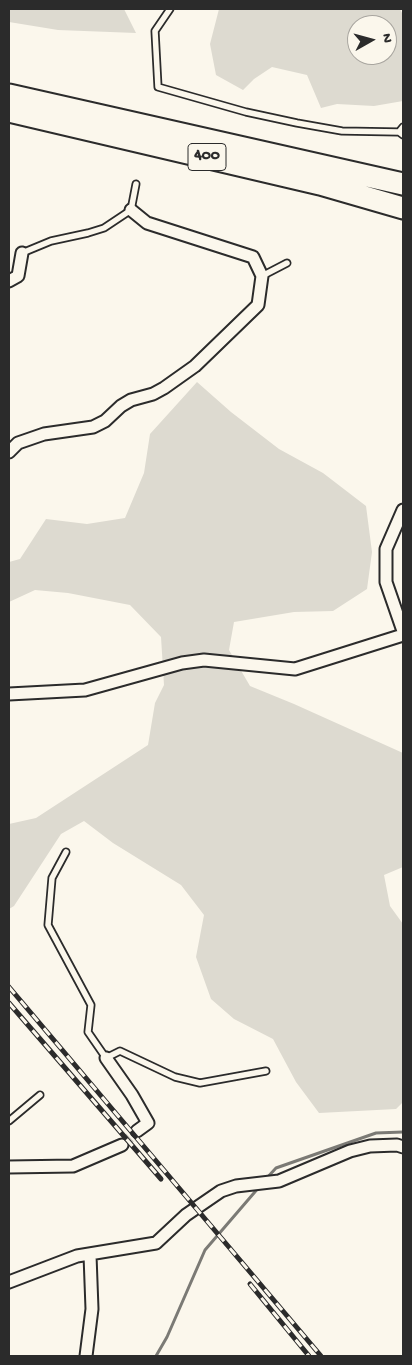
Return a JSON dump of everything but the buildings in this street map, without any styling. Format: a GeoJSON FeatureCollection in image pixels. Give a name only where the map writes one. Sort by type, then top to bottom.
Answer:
{"type":"FeatureCollection","features":[{"type":"Feature","properties":{"kind":"highway","name":"400"},"geometry":{"type":"LineString","coordinates":[[9,94],[403,184]]}},
{"type":"Feature","properties":{"kind":"highway","name":"400"},"geometry":{"type":"LineString","coordinates":[[9,111],[320,184],[403,208]]}},
{"type":"Feature","properties":{"kind":"street"},"geometry":{"type":"LineString","coordinates":[[9,452],[18,443],[44,434],[93,427],[105,421],[121,406],[131,400],[152,394],[196,366],[258,305],[262,276],[253,257],[147,223],[131,210]]}},
{"type":"Feature","properties":{"kind":"street"},"geometry":{"type":"LineString","coordinates":[[9,281],[18,276],[22,253]]}},
{"type":"Feature","properties":{"kind":"street"},"geometry":{"type":"LineString","coordinates":[[9,694],[85,690],[182,663],[204,660],[295,670],[403,633],[386,582],[386,549],[403,510]]}},
{"type":"Feature","properties":{"kind":"street"},"geometry":{"type":"LineString","coordinates":[[106,1058],[132,1095],[148,1123],[137,1131]]}},
{"type":"Feature","properties":{"kind":"street"},"geometry":{"type":"LineString","coordinates":[[9,1167],[73,1166],[122,1145]]}},
{"type":"Feature","properties":{"kind":"street"},"geometry":{"type":"LineString","coordinates":[[9,1282],[77,1256],[156,1243],[186,1215],[221,1191],[236,1186],[279,1181],[350,1151],[370,1146],[398,1145],[403,1147]]}},
{"type":"Feature","properties":{"kind":"street"},"geometry":{"type":"LineString","coordinates":[[86,1356],[92,1309],[90,1255]]}},
{"type":"Feature","properties":{"kind":"lane"},"geometry":{"type":"LineString","coordinates":[[170,9],[155,31],[158,87],[246,112],[342,131],[401,134],[403,127]]}},
{"type":"Feature","properties":{"kind":"lane"},"geometry":{"type":"LineString","coordinates":[[22,253],[51,241],[104,228],[131,210],[136,184]]}},
{"type":"Feature","properties":{"kind":"lane"},"geometry":{"type":"LineString","coordinates":[[262,276],[288,263]]}},
{"type":"Feature","properties":{"kind":"lane"},"geometry":{"type":"LineString","coordinates":[[66,852],[52,878],[48,925],[91,1005],[88,1032],[106,1058],[120,1051],[174,1077],[200,1083],[266,1071]]}},
{"type":"Feature","properties":{"kind":"lane"},"geometry":{"type":"LineString","coordinates":[[9,1121],[40,1095]]}},
{"type":"Feature","properties":{"kind":"shaded area"},"geometry":{"type":"Polygon","coordinates":[[[9,9],[124,9],[136,33],[58,30],[9,22],[9,9]]]}},
{"type":"Feature","properties":{"kind":"shaded area"},"geometry":{"type":"Polygon","coordinates":[[[219,9],[400,9],[403,15],[403,101],[374,106],[337,104],[321,108],[307,75],[272,67],[254,79],[243,90],[216,75],[210,44],[219,9]]]}},
{"type":"Feature","properties":{"kind":"shaded area"},"geometry":{"type":"Polygon","coordinates":[[[197,382],[231,412],[279,449],[323,473],[366,506],[372,552],[367,589],[333,611],[294,612],[234,622],[229,650],[250,686],[403,753],[403,867],[384,875],[390,906],[403,924],[403,1102],[396,1109],[319,1113],[296,1082],[273,1039],[234,1019],[211,999],[196,957],[204,915],[181,885],[113,843],[84,821],[61,834],[14,906],[9,909],[9,824],[36,818],[148,745],[155,703],[164,685],[161,637],[130,605],[68,593],[35,590],[9,602],[9,562],[20,559],[46,519],[87,524],[125,518],[144,473],[150,434],[197,382]]]}},
{"type":"Feature","properties":{"kind":"waterway"},"geometry":{"type":"LineString","coordinates":[[265,1180],[276,1168],[376,1133],[403,1132]]}},
{"type":"Feature","properties":{"kind":"waterway"},"geometry":{"type":"LineString","coordinates":[[156,1356],[167,1337],[205,1250],[260,1186]]}},
{"type":"Feature","properties":{"kind":"tunnel"},"geometry":{"type":"LineString","coordinates":[[122,1145],[137,1131]]}},
{"type":"Feature","properties":{"kind":"railway"},"geometry":{"type":"LineString","coordinates":[[9,987],[321,1356]]}},
{"type":"Feature","properties":{"kind":"railway"},"geometry":{"type":"LineString","coordinates":[[9,1003],[161,1179]]}},
{"type":"Feature","properties":{"kind":"railway"},"geometry":{"type":"LineString","coordinates":[[250,1284],[309,1356]]}}]}
